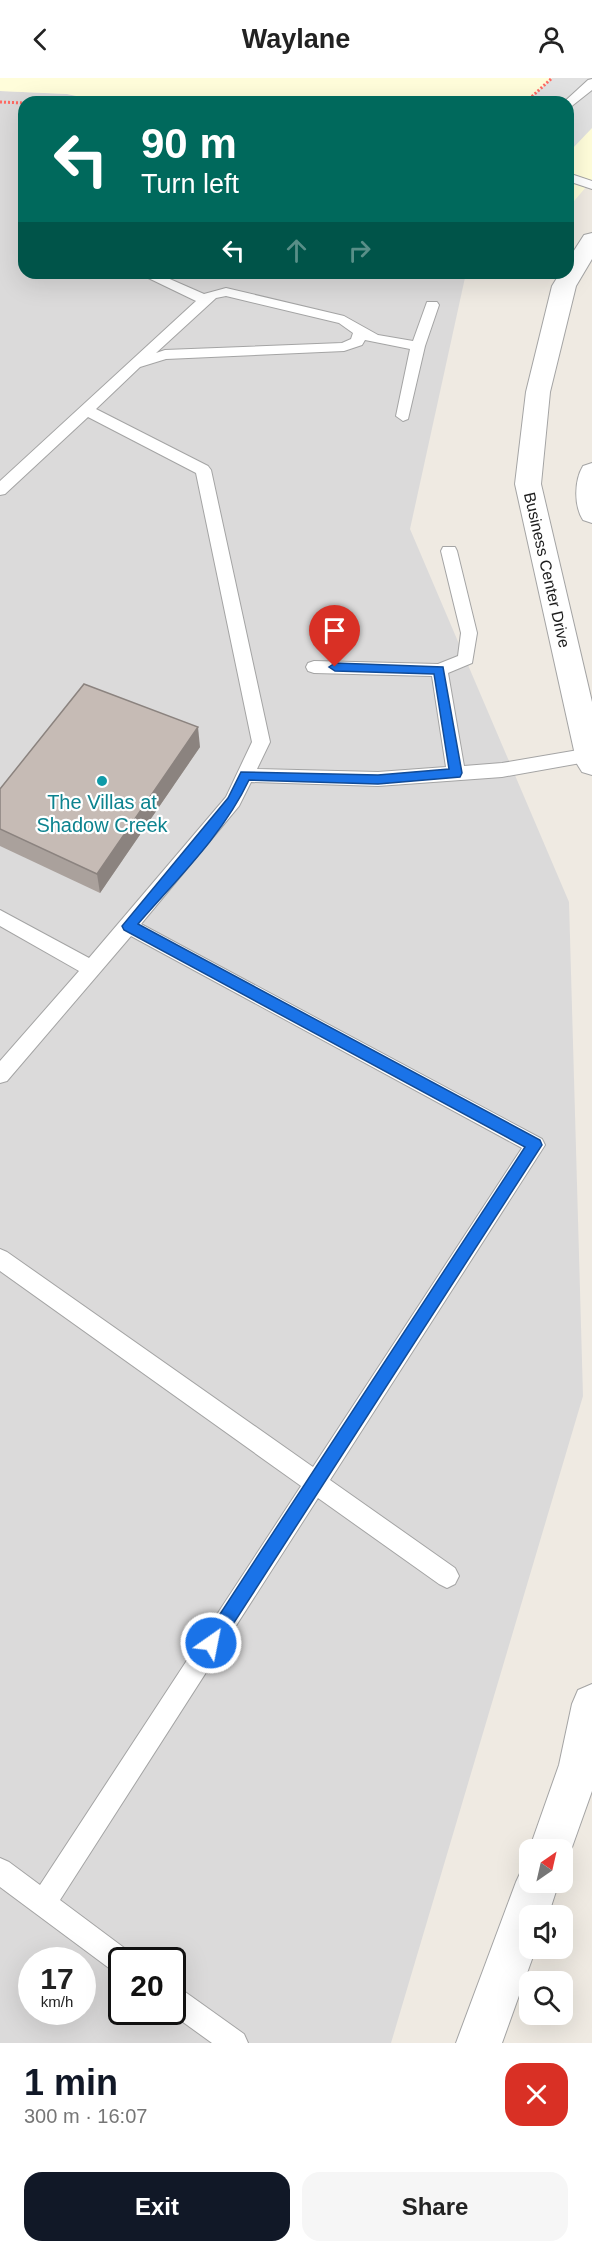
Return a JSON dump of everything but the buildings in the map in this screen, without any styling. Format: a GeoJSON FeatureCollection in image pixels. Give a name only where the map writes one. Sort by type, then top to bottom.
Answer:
{"type":"FeatureCollection","features":[{"type":"Feature","properties":{"kind":"street","name":"Business Center Drive"},"geometry":{"type":"LineString","coordinates":[[574,270],[592,240]]}},
{"type":"Feature","properties":{"kind":"street","name":"Business Center Drive"},"geometry":{"type":"LineString","coordinates":[[568,279],[564,286],[538,392],[528,484],[591,760]]}},
{"type":"Feature","properties":{"kind":"street"},"geometry":{"type":"LineString","coordinates":[[592,472],[589,499],[592,514]]}},
{"type":"Feature","properties":{"kind":"street"},"geometry":{"type":"LineString","coordinates":[[554,1839],[580,1765],[592,1704]]}},
{"type":"Feature","properties":{"kind":"street"},"geometry":{"type":"LineString","coordinates":[[479,2043],[534,1893]]}},
{"type":"Feature","properties":{"kind":"lane"},"geometry":{"type":"LineString","coordinates":[[574,100],[592,83]]}},
{"type":"Feature","properties":{"kind":"lane"},"geometry":{"type":"LineString","coordinates":[[574,179],[592,185]]}},
{"type":"Feature","properties":{"kind":"lane"},"geometry":{"type":"LineString","coordinates":[[158,279],[205,300]]}},
{"type":"Feature","properties":{"kind":"lane"},"geometry":{"type":"LineString","coordinates":[[2,486],[211,295],[226,292],[344,320],[360,332],[375,339],[418,346]]}},
{"type":"Feature","properties":{"kind":"lane"},"geometry":{"type":"LineString","coordinates":[[403,416],[418,346],[432,305]]}},
{"type":"Feature","properties":{"kind":"lane"},"geometry":{"type":"LineString","coordinates":[[136,364],[165,356],[344,347],[357,342],[360,332]]}},
{"type":"Feature","properties":{"kind":"lane"},"geometry":{"type":"LineString","coordinates":[[0,1075],[200,843],[233,801],[261,742],[202,470],[86,410]]}},
{"type":"Feature","properties":{"kind":"lane"},"geometry":{"type":"LineString","coordinates":[[314,666],[439,670],[465,659],[469,633],[449,551]]}},
{"type":"Feature","properties":{"kind":"lane"},"geometry":{"type":"LineString","coordinates":[[439,670],[456,773]]}},
{"type":"Feature","properties":{"kind":"lane"},"geometry":{"type":"LineString","coordinates":[[245,775],[378,779],[502,770],[591,760]]}},
{"type":"Feature","properties":{"kind":"lane"},"geometry":{"type":"LineString","coordinates":[[0,917],[92,969]]}},
{"type":"Feature","properties":{"kind":"lane"},"geometry":{"type":"LineString","coordinates":[[42,1904],[535,1145],[129,926]]}},
{"type":"Feature","properties":{"kind":"lane"},"geometry":{"type":"LineString","coordinates":[[0,1259],[447,1576]]}},
{"type":"Feature","properties":{"kind":"lane"},"geometry":{"type":"LineString","coordinates":[[0,1871],[108,1952]]}},
{"type":"Feature","properties":{"kind":"lane"},"geometry":{"type":"LineString","coordinates":[[186,2008],[235,2043]]}},
{"type":"Feature","properties":{"kind":"path"},"geometry":{"type":"LineString","coordinates":[[532,96],[552,78]]}},
{"type":"Feature","properties":{"kind":"path"},"geometry":{"type":"LineString","coordinates":[[0,102],[18,103]]}},
{"type":"Feature","properties":{"kind":"shaded area"},"geometry":{"type":"Polygon","coordinates":[[[0,78],[592,78],[592,180],[574,201],[574,96],[76,96],[0,91],[0,78]]]}},
{"type":"Feature","properties":{"kind":"shaded area"},"geometry":{"type":"Polygon","coordinates":[[[552,78],[592,78],[592,128],[574,147],[574,96],[532,96],[552,78]]]}},
{"type":"Feature","properties":{"kind":"shaded area"},"geometry":{"type":"Polygon","coordinates":[[[0,91],[76,96],[18,96],[18,279],[465,279],[410,529],[569,902],[583,1396],[391,2043],[0,2043],[0,91]]]}},
{"type":"Feature","properties":{"kind":"place","name":"The Villas at Shadow Creek"},"geometry":{"type":"Point","coordinates":[102,781]}},
{"type":"Feature","properties":{"kind":"route"},"geometry":{"type":"LineString","coordinates":[[211,1643],[535,1145],[129,926],[233,801],[245,775],[378,779],[456,773],[439,670],[335,667]]}}]}
